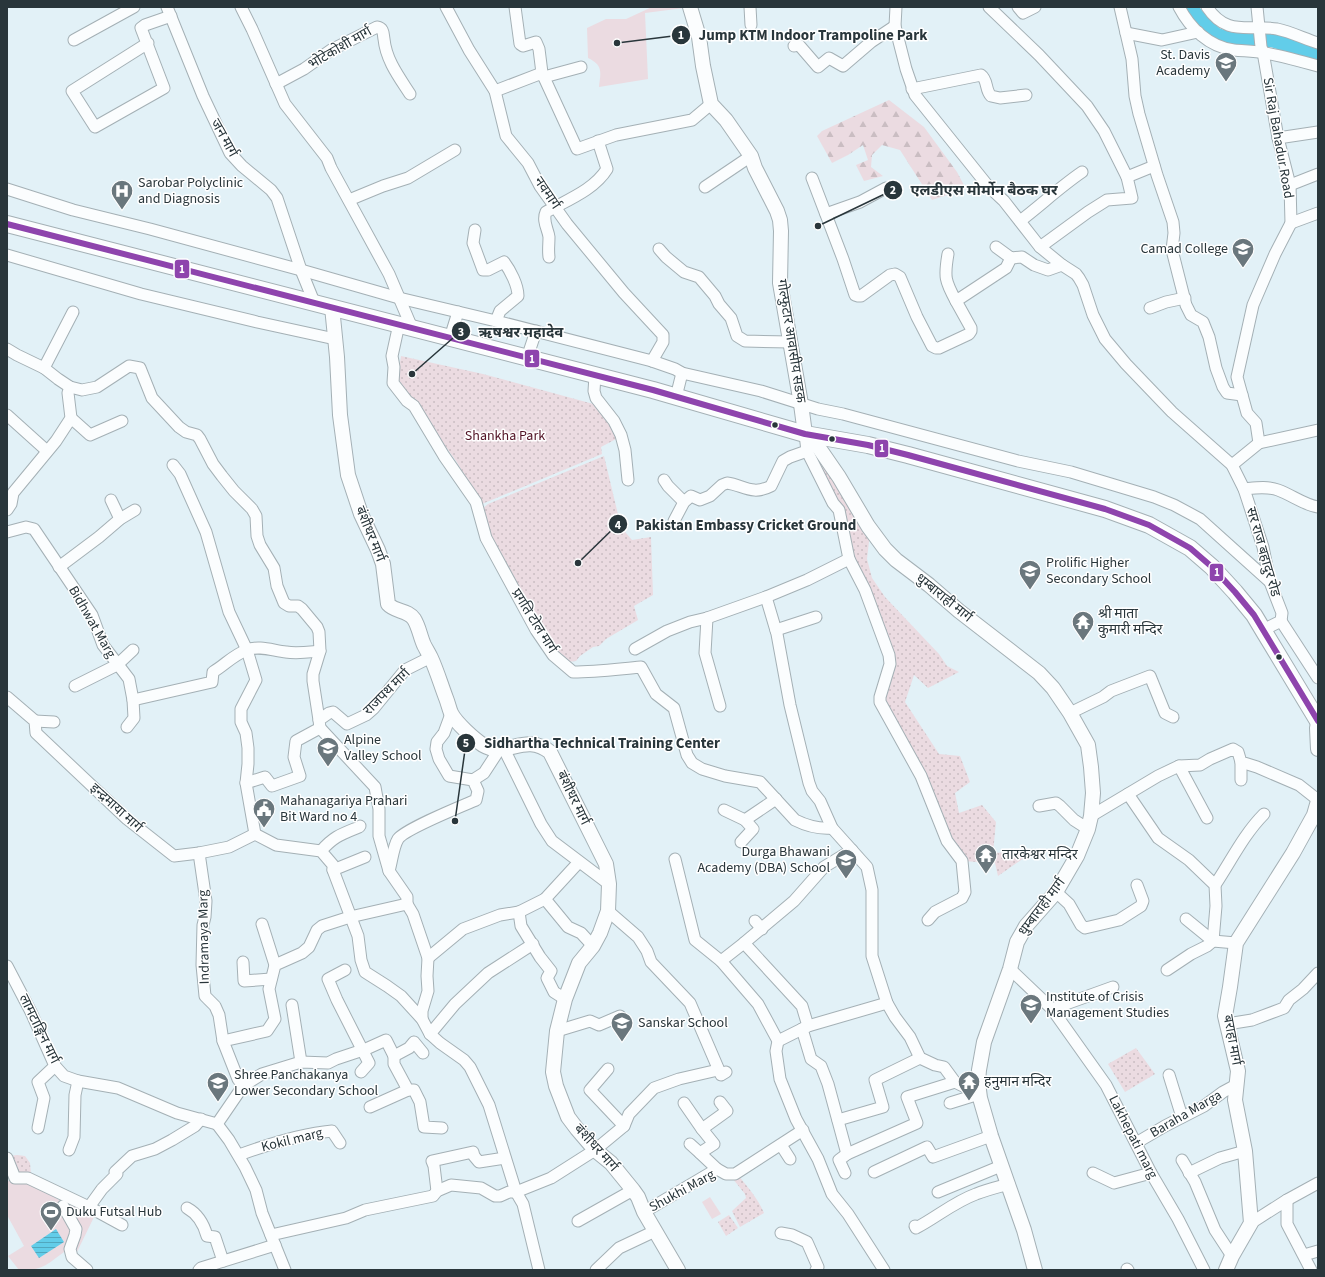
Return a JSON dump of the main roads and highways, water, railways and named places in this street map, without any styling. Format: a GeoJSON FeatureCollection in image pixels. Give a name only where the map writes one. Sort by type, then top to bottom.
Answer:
{"type":"FeatureCollection","features":[{"type":"Feature","properties":{"kind":"highway"},"geometry":{"type":"LineString","coordinates":[[7,224],[314,302],[676,397],[805,434],[868,445],[908,455],[1105,509],[1138,520],[1171,536],[1190,548],[1201,557],[1234,592],[1254,615],[1318,722]]}},
{"type":"Feature","properties":{"kind":"main road","name":"गोल्फुटार आवासीय सडक"},"geometry":{"type":"LineString","coordinates":[[690,7],[699,37],[702,66],[711,104],[726,120],[751,156],[755,168],[780,220],[780,283],[805,434]]}},
{"type":"Feature","properties":{"kind":"main road","name":"बंशीधर मार्ग"},"geometry":{"type":"LineString","coordinates":[[332,307],[337,357],[340,415],[348,475],[361,514],[383,564],[388,604],[391,607],[409,614],[413,618],[431,657],[451,714],[458,723],[481,743],[490,748],[502,749],[518,745],[532,744],[541,746],[550,752],[606,864],[609,884],[608,911],[600,933],[593,946],[579,963],[565,999],[557,1032],[553,1072],[556,1086],[568,1117],[595,1150],[611,1163],[633,1190],[678,1270]]}},
{"type":"Feature","properties":{"kind":"main road","name":"धुम्बाराही मार्ग"},"geometry":{"type":"LineString","coordinates":[[805,434],[819,448],[840,477],[868,526],[885,549],[896,560],[929,585],[959,611],[1039,673],[1053,688],[1070,713],[1088,745],[1092,786],[1090,823],[1074,862],[1056,892],[1020,934],[1014,950],[1010,969],[984,1042],[979,1070],[979,1094],[991,1136],[1024,1230],[1035,1270]]}},
{"type":"Feature","properties":{"kind":"main road"},"geometry":{"type":"LineString","coordinates":[[1318,722],[1318,749]]}},
{"type":"Feature","properties":{"kind":"main road","name":"बराहा मार्ग"},"geometry":{"type":"LineString","coordinates":[[1226,1270],[1232,1256],[1251,1223],[1244,1151],[1236,1100],[1238,1071],[1225,1016],[1236,943],[1293,853],[1314,815],[1318,801]]}},
{"type":"Feature","properties":{"kind":"water"},"geometry":{"type":"Polygon","coordinates":[[[56,1229],[64,1242],[39,1258],[31,1246],[56,1229]]]}},
{"type":"Feature","properties":{"kind":"waterway"},"geometry":{"type":"LineString","coordinates":[[1190,7],[1204,24],[1217,35],[1233,40],[1272,40],[1318,55]]}},
{"type":"Feature","properties":{"kind":"place","name":"Jump KTM Indoor Trampoline Park"},"geometry":{"type":"Point","coordinates":[617,43]}},
{"type":"Feature","properties":{"kind":"place","name":"St. Davis Academy"},"geometry":{"type":"Point","coordinates":[1226,82]}},
{"type":"Feature","properties":{"kind":"place","name":"Sarobar Polyclinic and Diagnosis"},"geometry":{"type":"Point","coordinates":[122,210]}},
{"type":"Feature","properties":{"kind":"place","name":"एलडीएस मोर्मोन बैठक घर"},"geometry":{"type":"Point","coordinates":[818,226]}},
{"type":"Feature","properties":{"kind":"place","name":"Camad College"},"geometry":{"type":"Point","coordinates":[1243,268]}},
{"type":"Feature","properties":{"kind":"place","name":"ऋषश्वर महादेव"},"geometry":{"type":"Point","coordinates":[412,374]}},
{"type":"Feature","properties":{"kind":"place","name":"Pakistan Embassy Cricket Ground"},"geometry":{"type":"Point","coordinates":[578,563]}},
{"type":"Feature","properties":{"kind":"place","name":"Prolific Higher Secondary School"},"geometry":{"type":"Point","coordinates":[1030,590]}},
{"type":"Feature","properties":{"kind":"place","name":"श्री माता कुमारी मन्दिर"},"geometry":{"type":"Point","coordinates":[1083,642]}},
{"type":"Feature","properties":{"kind":"place","name":"Alpine Valley School"},"geometry":{"type":"Point","coordinates":[328,768]}},
{"type":"Feature","properties":{"kind":"place","name":"Sidhartha Technical Training Center"},"geometry":{"type":"Point","coordinates":[455,821]}},
{"type":"Feature","properties":{"kind":"place","name":"Mahanagariya Prahari Bit Ward no 4"},"geometry":{"type":"Point","coordinates":[264,828]}},
{"type":"Feature","properties":{"kind":"place","name":"तारकेश्वर मन्दिर"},"geometry":{"type":"Point","coordinates":[986,874]}},
{"type":"Feature","properties":{"kind":"place","name":"Durga Bhawani Academy (DBA) School"},"geometry":{"type":"Point","coordinates":[846,880]}},
{"type":"Feature","properties":{"kind":"place","name":"Institute of Crisis Management Studies"},"geometry":{"type":"Point","coordinates":[1031,1024]}},
{"type":"Feature","properties":{"kind":"place","name":"Sanskar School"},"geometry":{"type":"Point","coordinates":[622,1042]}},
{"type":"Feature","properties":{"kind":"place","name":"Shree Panchakanya Lower Secondary School"},"geometry":{"type":"Point","coordinates":[218,1102]}},
{"type":"Feature","properties":{"kind":"place","name":"हनुमान मन्दिर"},"geometry":{"type":"Point","coordinates":[969,1102]}},
{"type":"Feature","properties":{"kind":"place","name":"Duku Futsal Hub"},"geometry":{"type":"Point","coordinates":[51,1232]}},
{"type":"Feature","properties":{"kind":"park label","name":"Shankha Park"},"geometry":{"type":"Point","coordinates":[505,436]}}]}
